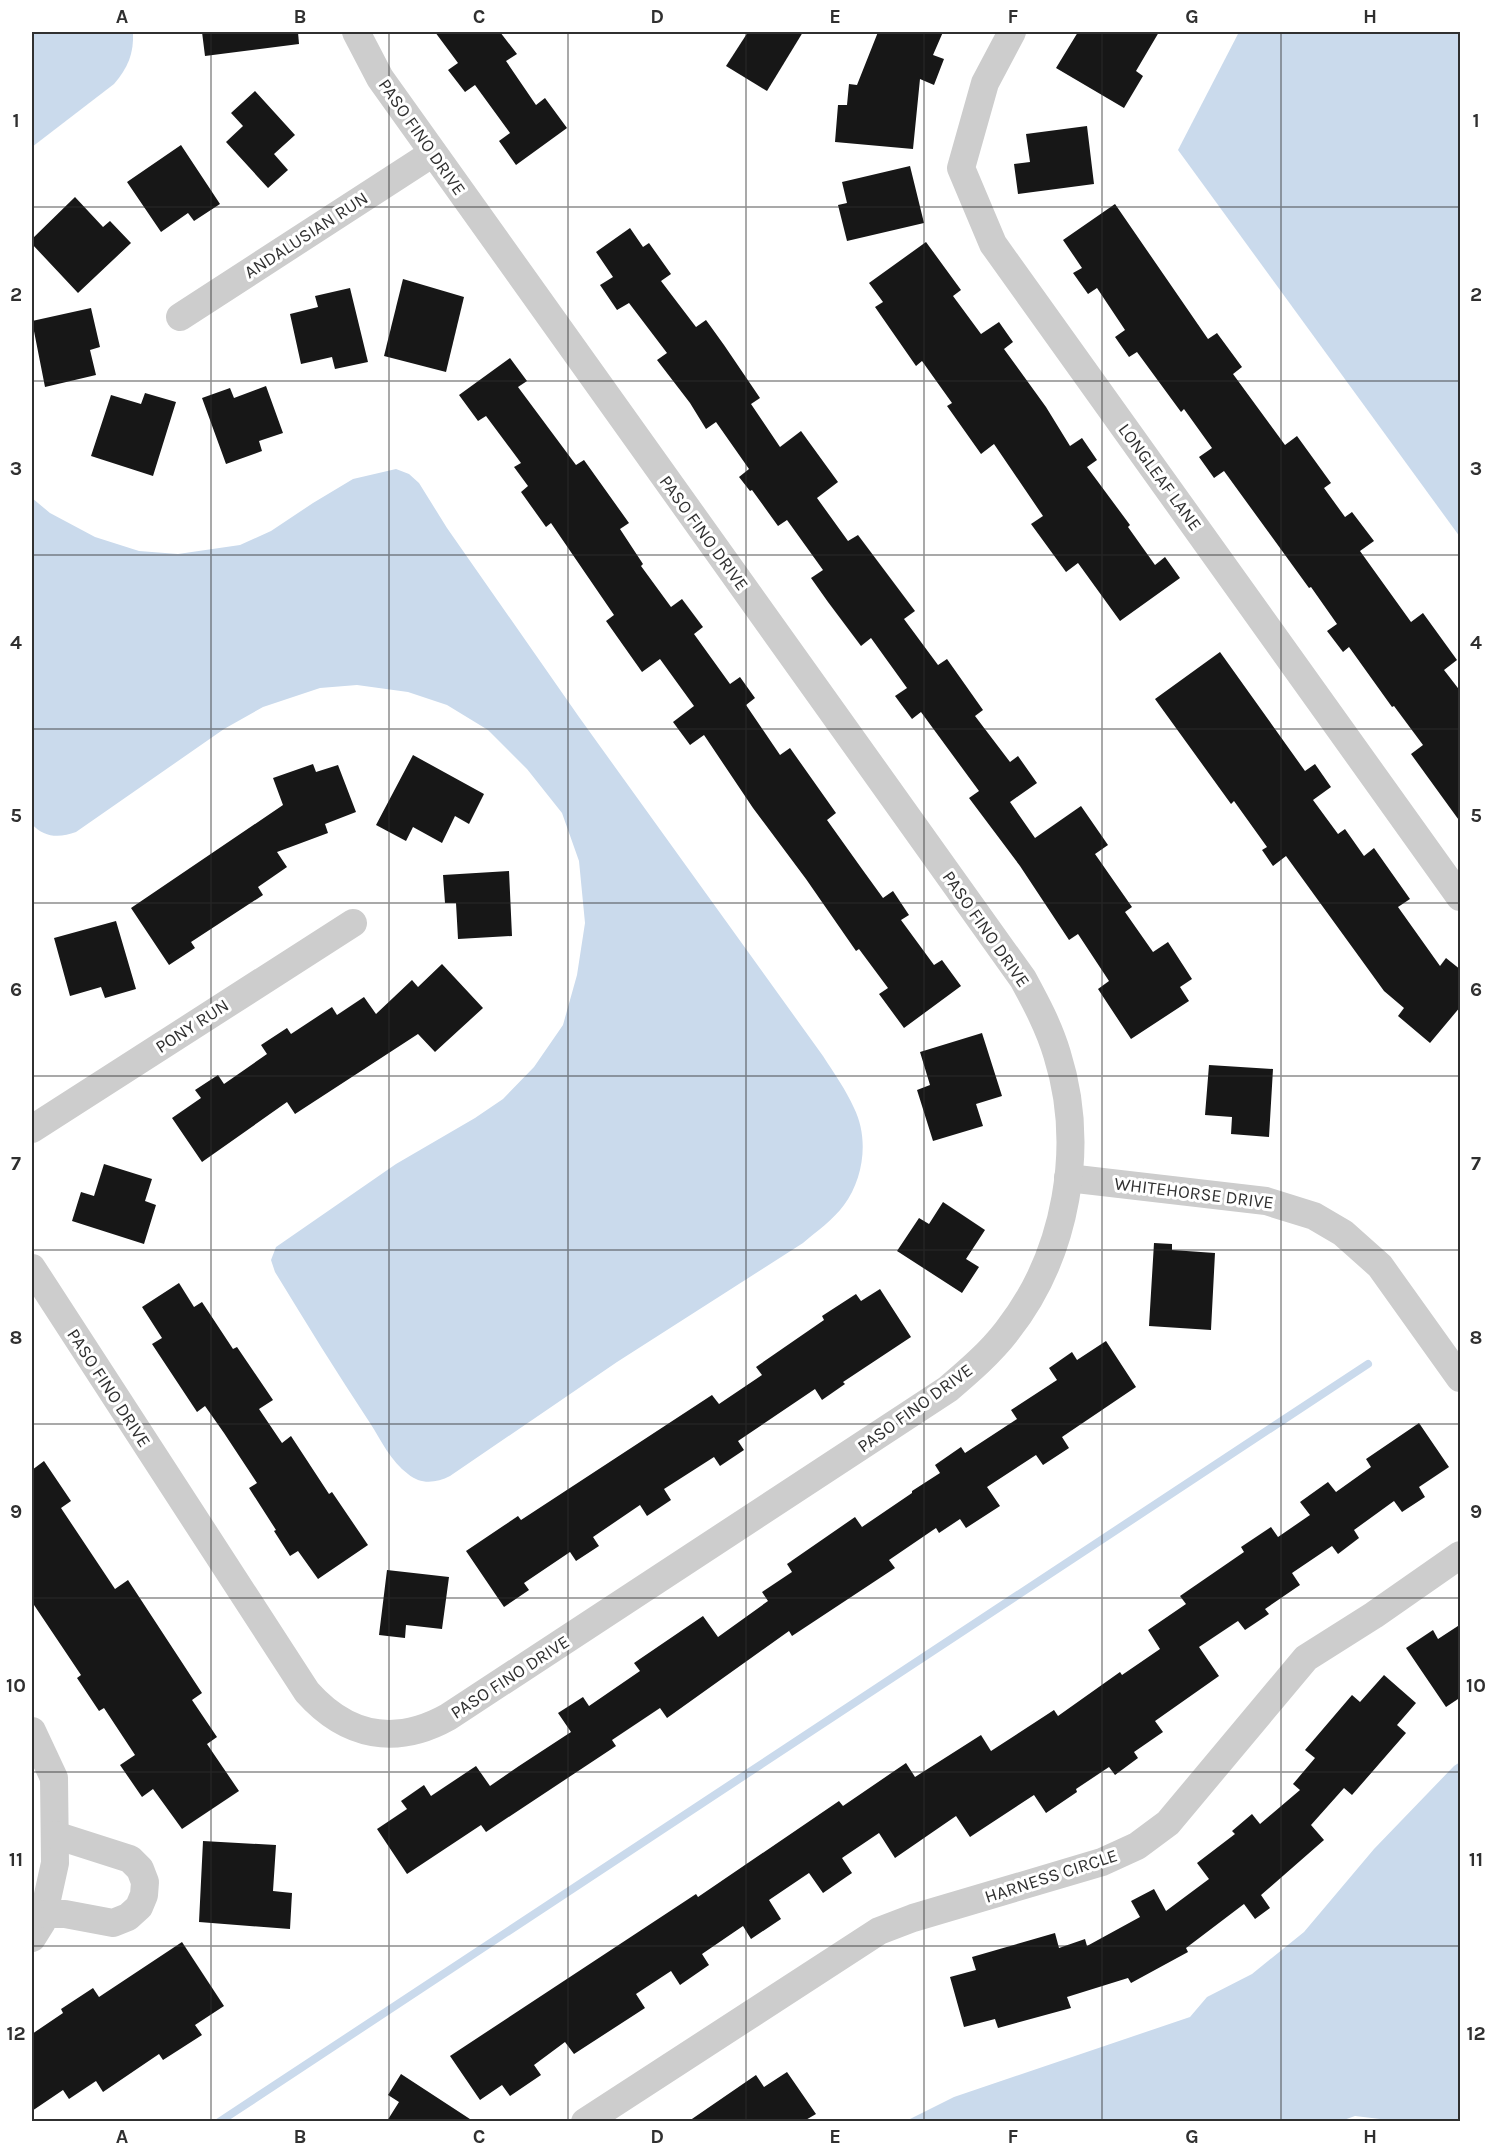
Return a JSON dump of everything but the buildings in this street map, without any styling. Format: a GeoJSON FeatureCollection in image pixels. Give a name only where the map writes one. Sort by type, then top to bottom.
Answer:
{"type":"FeatureCollection","features":[{"type":"Feature","properties":{"kind":"street","name":"PASO FINO DRIVE"},"geometry":{"type":"LineString","coordinates":[[32,1268],[307,1692],[319,1705],[344,1723],[369,1731],[397,1734],[414,1732],[432,1726],[448,1717],[948,1389],[980,1361],[1000,1338],[1030,1295],[1048,1258],[1061,1218],[1068,1178],[1070,1136],[1067,1095],[1057,1054],[1043,1015],[1023,979],[380,78],[356,32]]}},
{"type":"Feature","properties":{"kind":"street","name":"LONGLEAF LANE"},"geometry":{"type":"LineString","coordinates":[[1012,32],[985,83],[961,168],[993,244],[1461,897]]}},
{"type":"Feature","properties":{"kind":"street","name":"ANDALUSIAN RUN"},"geometry":{"type":"LineString","coordinates":[[180,317],[433,153]]}},
{"type":"Feature","properties":{"kind":"street","name":"PONY RUN"},"geometry":{"type":"LineString","coordinates":[[32,1129],[353,923]]}},
{"type":"Feature","properties":{"kind":"street","name":"WHITEHORSE DRIVE"},"geometry":{"type":"LineString","coordinates":[[1068,1178],[1266,1201],[1314,1216],[1343,1233],[1380,1266],[1461,1378]]}},
{"type":"Feature","properties":{"kind":"street","name":"HARNESS CIRCLE"},"geometry":{"type":"LineString","coordinates":[[585,2121],[879,1931],[913,1918],[1102,1862],[1137,1846],[1168,1823],[1306,1658],[1374,1615],[1461,1555]]}},
{"type":"Feature","properties":{"kind":"street"},"geometry":{"type":"LineString","coordinates":[[32,1731],[54,1778],[55,1863],[38,1926]]}},
{"type":"Feature","properties":{"kind":"street"},"geometry":{"type":"LineString","coordinates":[[38,1926],[65,1914],[113,1923],[128,1917],[139,1907],[144,1895],[145,1882],[140,1869],[130,1859],[55,1835]]}},
{"type":"Feature","properties":{"kind":"water"},"geometry":{"type":"Polygon","coordinates":[[[32,32],[133,32],[133,40],[129,60],[114,84],[32,147],[32,32]]]}},
{"type":"Feature","properties":{"kind":"water"},"geometry":{"type":"Polygon","coordinates":[[[1239,32],[1460,32],[1460,537],[1178,150],[1239,32]]]}},
{"type":"Feature","properties":{"kind":"water"},"geometry":{"type":"Polygon","coordinates":[[[396,469],[409,474],[419,483],[447,528],[579,717],[823,1056],[854,1108],[862,1132],[863,1145],[860,1170],[851,1194],[835,1216],[803,1243],[617,1362],[450,1476],[429,1482],[413,1478],[391,1457],[275,1272],[271,1260],[276,1247],[396,1164],[503,1099],[534,1067],[563,1025],[577,975],[585,923],[579,861],[562,813],[527,769],[488,730],[447,705],[408,692],[357,685],[320,688],[263,707],[224,729],[76,832],[52,836],[32,824],[32,498],[50,513],[95,537],[139,551],[178,554],[240,545],[271,531],[353,479],[396,469]]]}},
{"type":"Feature","properties":{"kind":"water"},"geometry":{"type":"Polygon","coordinates":[[[1460,1762],[1460,2121],[1405,2122],[1355,2116],[1338,2122],[906,2121],[954,2097],[1190,2017],[1207,1997],[1252,1974],[1304,1932],[1374,1849],[1460,1762]]]}},
{"type":"Feature","properties":{"kind":"waterway"},"geometry":{"type":"LineString","coordinates":[[219,2122],[1368,1364]]}}]}
